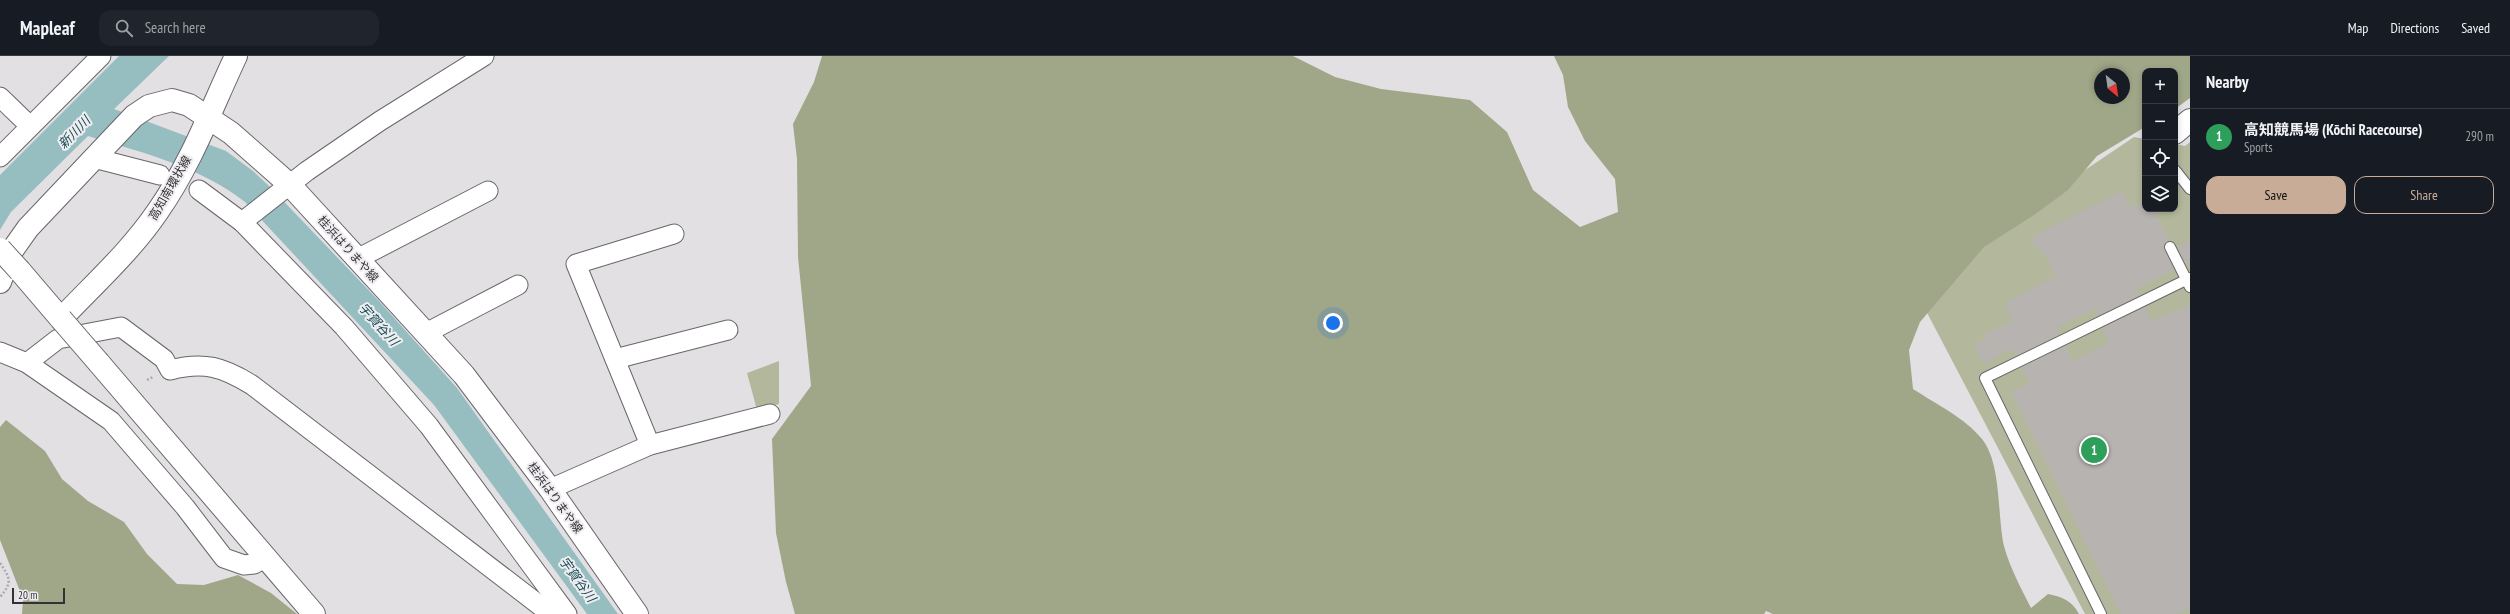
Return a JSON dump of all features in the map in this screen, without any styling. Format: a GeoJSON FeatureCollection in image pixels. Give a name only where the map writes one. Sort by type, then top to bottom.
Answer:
{"type":"FeatureCollection","features":[{"type":"Feature","properties":{"kind":"main road","name":"高知南環状線"},"geometry":{"type":"LineString","coordinates":[[60,318],[129,249],[159,210],[169,175],[203,126],[236,56]]}},
{"type":"Feature","properties":{"kind":"main road","name":"桂浜はりまや線"},"geometry":{"type":"LineString","coordinates":[[0,282],[11,252],[28,228],[134,116],[149,106],[172,100],[189,105],[203,126],[231,132],[285,189],[357,258],[464,375],[550,489],[637,614]]}},
{"type":"Feature","properties":{"kind":"main road"},"geometry":{"type":"LineString","coordinates":[[2178,130],[2190,120]]}},
{"type":"Feature","properties":{"kind":"main road"},"geometry":{"type":"LineString","coordinates":[[0,249],[99,363],[264,558],[314,614]]}},
{"type":"Feature","properties":{"kind":"street"},"geometry":{"type":"LineString","coordinates":[[0,157],[101,56]]}},
{"type":"Feature","properties":{"kind":"street"},"geometry":{"type":"LineString","coordinates":[[246,220],[285,189],[380,121],[484,56]]}},
{"type":"Feature","properties":{"kind":"street"},"geometry":{"type":"LineString","coordinates":[[0,97],[30,126]]}},
{"type":"Feature","properties":{"kind":"street"},"geometry":{"type":"LineString","coordinates":[[100,152],[169,175]]}},
{"type":"Feature","properties":{"kind":"street"},"geometry":{"type":"LineString","coordinates":[[199,190],[246,220],[344,327],[429,426],[567,614]]}},
{"type":"Feature","properties":{"kind":"street"},"geometry":{"type":"LineString","coordinates":[[357,258],[488,191]]}},
{"type":"Feature","properties":{"kind":"street"},"geometry":{"type":"LineString","coordinates":[[650,445],[576,264],[674,234]]}},
{"type":"Feature","properties":{"kind":"street"},"geometry":{"type":"LineString","coordinates":[[426,334],[518,285]]}},
{"type":"Feature","properties":{"kind":"street"},"geometry":{"type":"LineString","coordinates":[[27,363],[58,339],[122,326],[164,359],[170,370],[186,366],[223,368],[258,390],[551,614]]}},
{"type":"Feature","properties":{"kind":"street"},"geometry":{"type":"LineString","coordinates":[[615,359],[728,330]]}},
{"type":"Feature","properties":{"kind":"street"},"geometry":{"type":"LineString","coordinates":[[0,352],[27,363],[111,421],[186,507],[224,558],[244,565],[254,564],[264,558]]}},
{"type":"Feature","properties":{"kind":"street"},"geometry":{"type":"LineString","coordinates":[[550,489],[650,445],[770,414]]}},
{"type":"Feature","properties":{"kind":"lane"},"geometry":{"type":"LineString","coordinates":[[2178,174],[2190,189]]}},
{"type":"Feature","properties":{"kind":"lane"},"geometry":{"type":"LineString","coordinates":[[2101,614],[1985,378],[2189,281],[2170,247]]}},
{"type":"Feature","properties":{"kind":"path"},"geometry":{"type":"LineString","coordinates":[[0,563],[9,578],[8,587],[0,597]]}},
{"type":"Feature","properties":{"kind":"green space"},"geometry":{"type":"Polygon","coordinates":[[[822,56],[1293,56],[1335,77],[1381,89],[1470,100],[1507,132],[1533,190],[1580,227],[1618,212],[1615,179],[1585,141],[1568,107],[1563,75],[1554,56],[2190,56],[2190,98],[2178,107],[2178,68],[2142,68],[2142,129],[2097,156],[2068,190],[2034,215],[1984,247],[1920,322],[1909,350],[1913,389],[1967,424],[1982,439],[1988,450],[1993,462],[1996,476],[2002,534],[2006,554],[2031,608],[2048,594],[2066,600],[2079,614],[1773,614],[1766,611],[1764,614],[795,614],[786,582],[776,533],[772,439],[811,386],[798,257],[797,159],[793,124],[814,82],[822,56]]]}},
{"type":"Feature","properties":{"kind":"green space"},"geometry":{"type":"Polygon","coordinates":[[[2134,137],[2142,138],[2142,212],[2178,212],[2178,145],[2185,146],[2190,142],[2190,614],[2085,614],[1913,286],[2134,137]]]}},
{"type":"Feature","properties":{"kind":"green space"},"geometry":{"type":"Polygon","coordinates":[[[779,361],[779,404],[757,410],[747,373],[779,361]]]}},
{"type":"Feature","properties":{"kind":"green space"},"geometry":{"type":"Polygon","coordinates":[[[6,420],[45,451],[62,479],[88,501],[124,522],[147,554],[177,584],[204,585],[238,575],[271,593],[297,614],[22,614],[23,599],[0,540],[0,427],[6,420]]]}},
{"type":"Feature","properties":{"kind":"water"},"geometry":{"type":"Polygon","coordinates":[[[119,56],[169,56],[114,109],[226,151],[253,171],[270,187],[379,301],[457,388],[618,614],[587,614],[434,405],[245,202],[227,190],[209,179],[170,162],[88,136],[11,212],[0,230],[0,175],[119,56]]]}},
{"type":"Feature","properties":{"kind":"building"},"geometry":{"type":"Polygon","coordinates":[[[2122,191],[2131,208],[2142,202],[2142,212],[2154,212],[2169,241],[2164,247],[2174,270],[2136,289],[2140,295],[2098,316],[2095,309],[2057,327],[2060,334],[2016,356],[2012,349],[1983,364],[1974,345],[1986,339],[1984,335],[2013,321],[2005,303],[2056,276],[2047,257],[2031,241],[2039,233],[2122,191]]]}},
{"type":"Feature","properties":{"kind":"building"},"geometry":{"type":"Polygon","coordinates":[[[2190,241],[2190,263],[2186,264],[2177,247],[2190,241]]]}},
{"type":"Feature","properties":{"kind":"building"},"geometry":{"type":"Polygon","coordinates":[[[2190,305],[2190,608],[2177,614],[2121,614],[2012,393],[2030,382],[2022,367],[2066,346],[2073,361],[2109,343],[2103,328],[2145,307],[2152,321],[2190,305]]]}},
{"type":"Feature","properties":{"kind":"place","name":"高知競馬場 (Kōchi Racecourse)"},"geometry":{"type":"Point","coordinates":[2094,450]}},
{"type":"Feature","properties":{"kind":"water label","name":"新川川"},"geometry":{"type":"Point","coordinates":[74,132]}},
{"type":"Feature","properties":{"kind":"water label","name":"宇賀谷川"},"geometry":{"type":"Point","coordinates":[379,324]}},
{"type":"Feature","properties":{"kind":"water label","name":"宇賀谷川"},"geometry":{"type":"Point","coordinates":[578,579]}}]}
